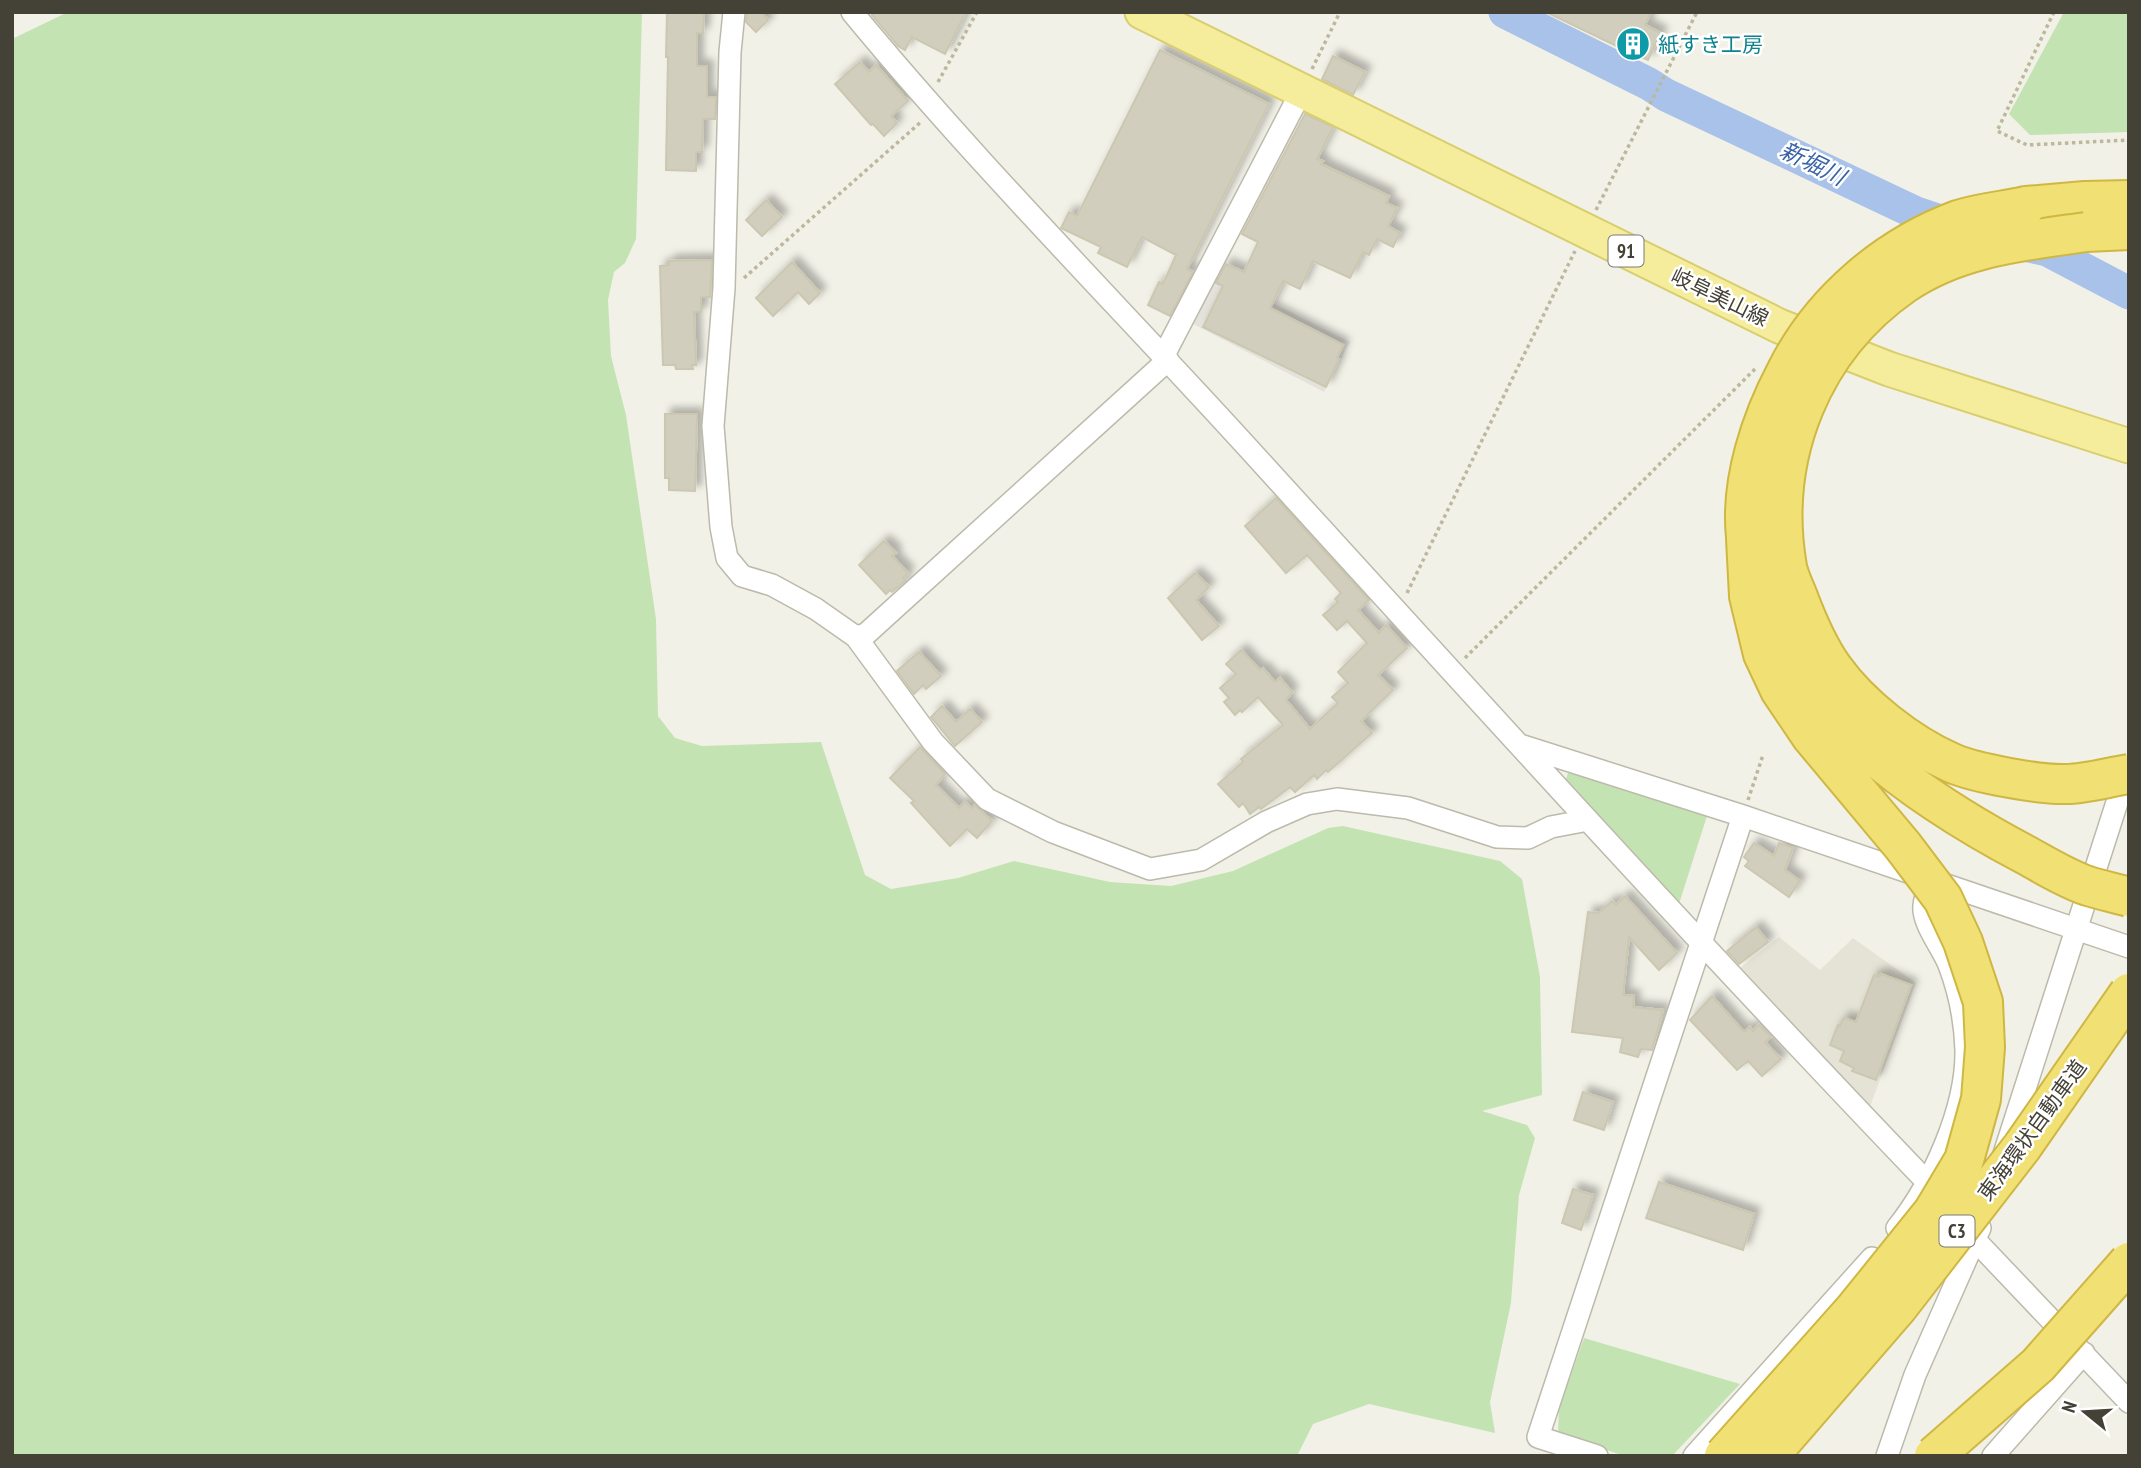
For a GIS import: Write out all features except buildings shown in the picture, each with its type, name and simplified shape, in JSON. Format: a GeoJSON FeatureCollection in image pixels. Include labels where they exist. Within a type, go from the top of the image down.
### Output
{"type":"FeatureCollection","features":[{"type":"Feature","properties":{"kind":"highway"},"geometry":{"type":"LineString","coordinates":[[1724,1456],[1863,1300],[1933,1212],[1964,1160],[1981,1099],[1985,1047],[1983,1002],[1963,942],[1943,899],[1903,846],[1811,736],[1780,690],[1763,654],[1749,596],[1746,539],[1747,489],[1759,437],[1774,395],[1792,360],[1821,316],[1848,288],[1881,261],[1920,238],[1960,220],[2025,206],[2129,200]]}},
{"type":"Feature","properties":{"kind":"highway"},"geometry":{"type":"LineString","coordinates":[[2129,230],[2086,232],[1980,250],[1948,261],[1906,283],[1876,306],[1848,334],[1815,379],[1796,426],[1785,475],[1784,519],[1787,568],[1805,618],[1833,668],[1870,708],[1908,740],[1954,764],[2011,778],[2066,785],[2129,774]]}},
{"type":"Feature","properties":{"kind":"highway"},"geometry":{"type":"LineString","coordinates":[[1746,539],[1766,598],[1799,664],[1825,703],[1863,746],[1925,794],[1982,832],[2085,885],[2129,897]]}},
{"type":"Feature","properties":{"kind":"highway","name":"東海環状自動車道"},"geometry":{"type":"LineString","coordinates":[[1769,1456],[1915,1286],[2022,1147],[2129,993]]}},
{"type":"Feature","properties":{"kind":"highway"},"geometry":{"type":"LineString","coordinates":[[1934,1456],[2038,1365],[2129,1262]]}},
{"type":"Feature","properties":{"kind":"main road","name":"岐阜美山線"},"geometry":{"type":"LineString","coordinates":[[1142,12],[1779,326],[1889,369],[2129,446]]}},
{"type":"Feature","properties":{"kind":"street"},"geometry":{"type":"LineString","coordinates":[[734,12],[730,52],[724,288],[713,426],[727,558],[742,576],[772,585],[816,609],[856,637],[933,742],[987,799],[1053,832],[1150,869],[1201,860],[1266,821],[1307,804],[1337,799],[1409,808],[1497,837],[1528,838],[1551,827],[1588,820]]}},
{"type":"Feature","properties":{"kind":"street"},"geometry":{"type":"LineString","coordinates":[[852,12],[930,106],[1166,358],[1588,820],[1927,1182],[1976,1241],[2129,1402]]}},
{"type":"Feature","properties":{"kind":"street"},"geometry":{"type":"LineString","coordinates":[[856,637],[866,635],[1166,358],[1302,90]]}},
{"type":"Feature","properties":{"kind":"street"},"geometry":{"type":"LineString","coordinates":[[1522,746],[1743,816],[2129,947]]}},
{"type":"Feature","properties":{"kind":"street"},"geometry":{"type":"LineString","coordinates":[[1887,1456],[1915,1375],[1976,1241],[2129,767]]}},
{"type":"Feature","properties":{"kind":"street"},"geometry":{"type":"LineString","coordinates":[[1597,1456],[1538,1437],[1743,816]]}},
{"type":"Feature","properties":{"kind":"street"},"geometry":{"type":"LineString","coordinates":[[1694,1456],[1866,1266],[1907,1215],[1927,1182],[1950,1130],[1964,1081],[1964,1023],[1950,967],[1925,918],[1924,906],[1932,881]]}},
{"type":"Feature","properties":{"kind":"street"},"geometry":{"type":"LineString","coordinates":[[1993,1456],[2084,1353]]}},
{"type":"Feature","properties":{"kind":"path"},"geometry":{"type":"LineString","coordinates":[[724,288],[742,280],[930,106],[977,12]]}},
{"type":"Feature","properties":{"kind":"path"},"geometry":{"type":"LineString","coordinates":[[1302,90],[1340,12]]}},
{"type":"Feature","properties":{"kind":"path"},"geometry":{"type":"LineString","coordinates":[[1398,611],[1696,12]]}},
{"type":"Feature","properties":{"kind":"path"},"geometry":{"type":"LineString","coordinates":[[2054,12],[1997,131],[2028,145],[2129,141]]}},
{"type":"Feature","properties":{"kind":"path"},"geometry":{"type":"LineString","coordinates":[[1452,671],[1764,360],[1779,326]]}},
{"type":"Feature","properties":{"kind":"path"},"geometry":{"type":"LineString","coordinates":[[1743,816],[1763,755]]}},
{"type":"Feature","properties":{"kind":"shaded area"},"geometry":{"type":"Polygon","coordinates":[[[1217,275],[1350,342],[1324,392],[1193,324],[1217,275]]]}},
{"type":"Feature","properties":{"kind":"shaded area"},"geometry":{"type":"Polygon","coordinates":[[[1779,937],[1820,970],[1853,938],[1916,983],[1869,1109],[1736,971],[1779,937]]]}},
{"type":"Feature","properties":{"kind":"green space"},"geometry":{"type":"Polygon","coordinates":[[[68,12],[642,12],[636,239],[625,263],[614,272],[608,300],[611,356],[626,415],[656,619],[658,716],[675,738],[702,746],[821,742],[865,875],[891,889],[958,878],[1014,861],[1110,882],[1171,886],[1233,871],[1328,828],[1343,826],[1500,861],[1522,879],[1540,977],[1542,1095],[1482,1111],[1527,1125],[1535,1138],[1519,1195],[1511,1303],[1490,1402],[1495,1433],[1369,1404],[1313,1424],[1297,1456],[12,1456],[12,39],[68,12]]]}},
{"type":"Feature","properties":{"kind":"green space"},"geometry":{"type":"Polygon","coordinates":[[[2064,12],[2129,12],[2129,132],[2030,135],[2009,114],[2064,12]]]}},
{"type":"Feature","properties":{"kind":"green space"},"geometry":{"type":"Polygon","coordinates":[[[1569,770],[1707,816],[1678,907],[1564,785],[1569,770]]]}},
{"type":"Feature","properties":{"kind":"green space"},"geometry":{"type":"Polygon","coordinates":[[[1584,1338],[1740,1384],[1672,1456],[1625,1456],[1558,1434],[1559,1409],[1584,1338]]]}},
{"type":"Feature","properties":{"kind":"waterway","name":"新堀川"},"geometry":{"type":"LineString","coordinates":[[1505,12],[1666,95],[1916,213],[1964,229]]}},
{"type":"Feature","properties":{"kind":"waterway","name":"新堀川"},"geometry":{"type":"LineString","coordinates":[[2016,243],[2047,250],[2129,293]]}},
{"type":"Feature","properties":{"kind":"place","name":"紙すき工房"},"geometry":{"type":"Point","coordinates":[1633,44]}}]}
